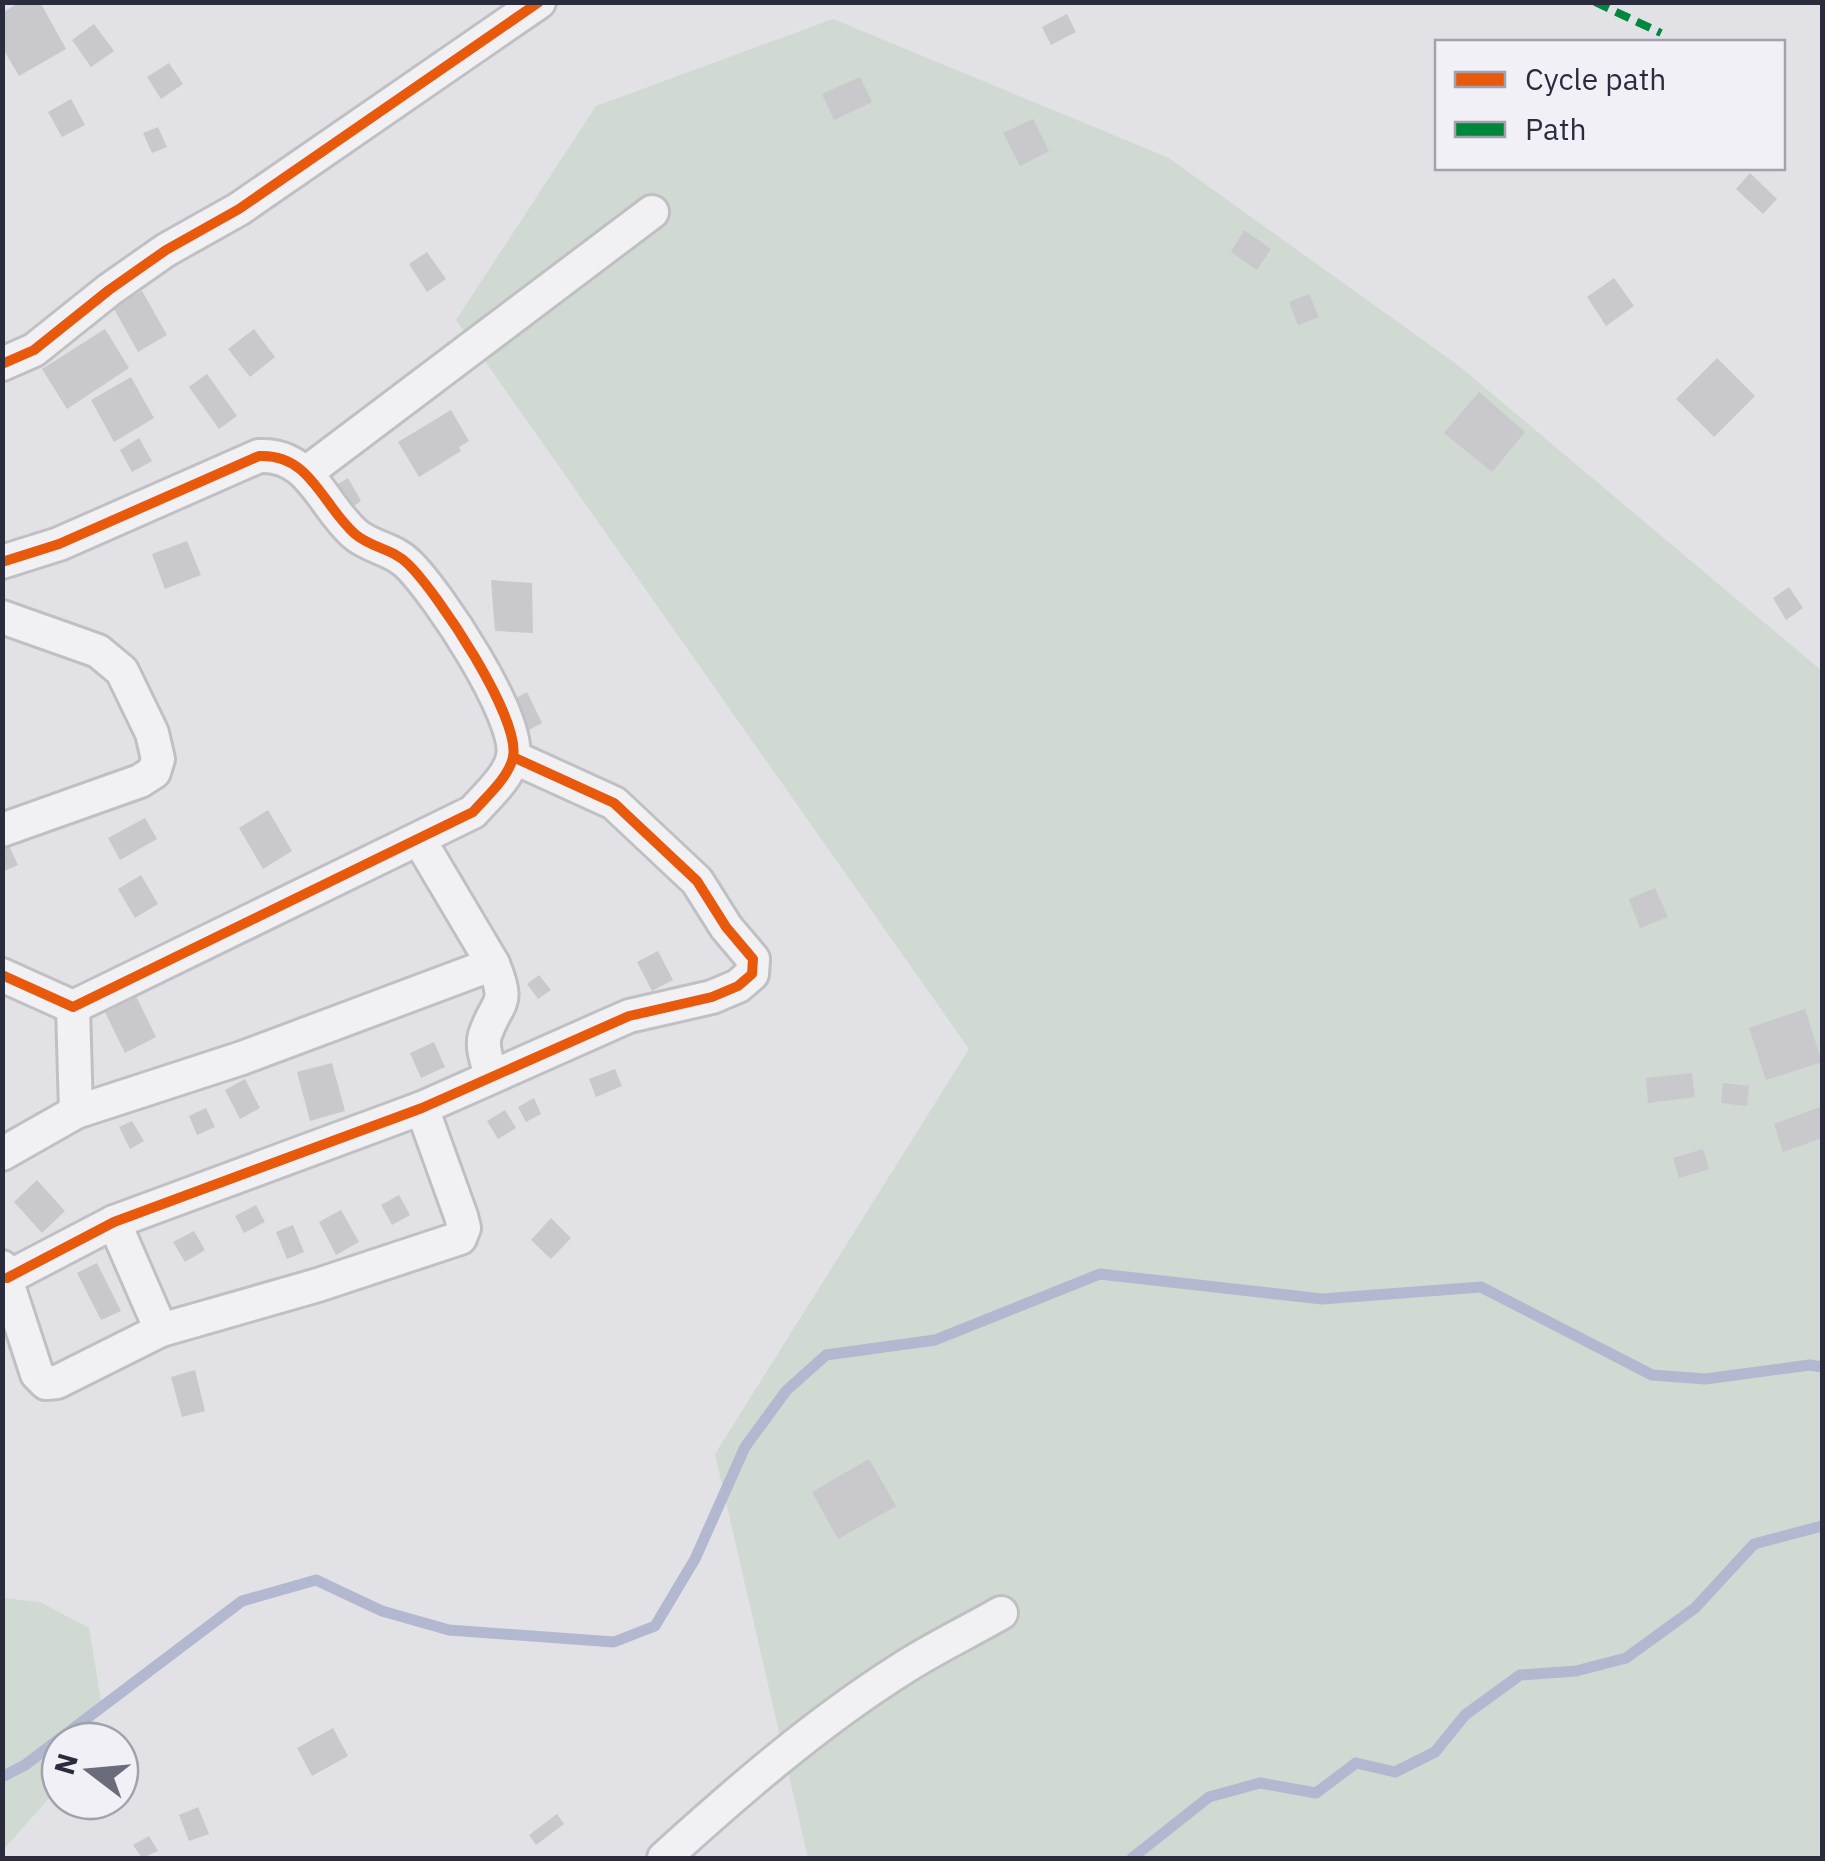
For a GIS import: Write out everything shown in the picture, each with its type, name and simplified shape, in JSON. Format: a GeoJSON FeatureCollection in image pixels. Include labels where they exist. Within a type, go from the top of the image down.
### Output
{"type":"FeatureCollection","features":[{"type":"Feature","properties":{"kind":"street"},"geometry":{"type":"LineString","coordinates":[[2,364],[34,350],[166,250],[239,209],[532,5]]}},
{"type":"Feature","properties":{"kind":"street"},"geometry":{"type":"LineString","coordinates":[[306,472],[652,212]]}},
{"type":"Feature","properties":{"kind":"street"},"geometry":{"type":"LineString","coordinates":[[2,562],[59,544],[258,456],[275,455],[306,472],[354,533],[372,545],[394,551],[428,588],[477,658],[511,733],[513,757],[500,781],[473,812],[73,1008]]}},
{"type":"Feature","properties":{"kind":"street"},"geometry":{"type":"LineString","coordinates":[[2,616],[98,651],[122,671],[152,733],[158,759],[154,772],[140,781],[2,830]]}},
{"type":"Feature","properties":{"kind":"street"},"geometry":{"type":"LineString","coordinates":[[422,1108],[461,1216],[464,1228],[460,1238],[318,1285],[161,1330],[58,1382],[46,1382],[36,1374],[5,1272],[114,1222],[422,1108],[630,1016],[725,992],[752,974],[753,959],[726,927],[697,881],[614,803],[513,757]]}},
{"type":"Feature","properties":{"kind":"street"},"geometry":{"type":"LineString","coordinates":[[420,840],[502,986],[502,1002],[484,1046],[490,1076]]}},
{"type":"Feature","properties":{"kind":"street"},"geometry":{"type":"LineString","coordinates":[[2,1154],[76,1112],[242,1058],[493,964]]}},
{"type":"Feature","properties":{"kind":"street"},"geometry":{"type":"LineString","coordinates":[[2,975],[73,1008]]}},
{"type":"Feature","properties":{"kind":"street"},"geometry":{"type":"LineString","coordinates":[[73,1008],[76,1112]]}},
{"type":"Feature","properties":{"kind":"street"},"geometry":{"type":"LineString","coordinates":[[114,1222],[161,1330]]}},
{"type":"Feature","properties":{"kind":"street"},"geometry":{"type":"LineString","coordinates":[[664,1858],[755,1778],[844,1708],[902,1668],[1001,1613]]}},
{"type":"Feature","properties":{"kind":"shaded area"},"geometry":{"type":"Polygon","coordinates":[[[833,19],[1169,158],[1459,366],[1822,671],[1822,1858],[808,1858],[715,1454],[969,1049],[456,320],[596,106],[833,19]]]}},
{"type":"Feature","properties":{"kind":"shaded area"},"geometry":{"type":"Polygon","coordinates":[[[3,1598],[40,1602],[89,1628],[101,1701],[92,1721],[40,1721],[40,1808],[3,1850],[3,1598]]]}},
{"type":"Feature","properties":{"kind":"building"},"geometry":{"type":"Polygon","coordinates":[[[20,2],[40,2],[66,49],[19,76],[2,47],[2,13],[20,2]]]}},
{"type":"Feature","properties":{"kind":"building"},"geometry":{"type":"Polygon","coordinates":[[[1067,14],[1076,32],[1051,45],[1042,27],[1067,14]]]}},
{"type":"Feature","properties":{"kind":"building"},"geometry":{"type":"Polygon","coordinates":[[[94,24],[114,51],[91,67],[72,40],[94,24]]]}},
{"type":"Feature","properties":{"kind":"building"},"geometry":{"type":"Polygon","coordinates":[[[169,63],[183,84],[161,99],[147,77],[169,63]]]}},
{"type":"Feature","properties":{"kind":"building"},"geometry":{"type":"Polygon","coordinates":[[[860,77],[872,102],[834,120],[822,94],[860,77]]]}},
{"type":"Feature","properties":{"kind":"building"},"geometry":{"type":"Polygon","coordinates":[[[71,99],[85,125],[62,137],[48,112],[71,99]]]}},
{"type":"Feature","properties":{"kind":"building"},"geometry":{"type":"Polygon","coordinates":[[[1033,119],[1049,151],[1020,166],[1003,133],[1033,119]]]}},
{"type":"Feature","properties":{"kind":"building"},"geometry":{"type":"Polygon","coordinates":[[[158,127],[167,147],[152,153],[143,133],[158,127]]]}},
{"type":"Feature","properties":{"kind":"building"},"geometry":{"type":"Polygon","coordinates":[[[1750,173],[1777,199],[1763,214],[1736,189],[1750,173]]]}},
{"type":"Feature","properties":{"kind":"building"},"geometry":{"type":"Polygon","coordinates":[[[1244,230],[1271,249],[1257,270],[1231,252],[1244,230]]]}},
{"type":"Feature","properties":{"kind":"building"},"geometry":{"type":"Polygon","coordinates":[[[427,252],[446,279],[427,292],[409,264],[427,252]]]}},
{"type":"Feature","properties":{"kind":"building"},"geometry":{"type":"Polygon","coordinates":[[[1614,278],[1634,306],[1606,326],[1587,297],[1614,278]]]}},
{"type":"Feature","properties":{"kind":"building"},"geometry":{"type":"Polygon","coordinates":[[[142,291],[167,335],[138,352],[113,307],[142,291]]]}},
{"type":"Feature","properties":{"kind":"building"},"geometry":{"type":"Polygon","coordinates":[[[1309,294],[1319,317],[1298,325],[1289,302],[1309,294]]]}},
{"type":"Feature","properties":{"kind":"building"},"geometry":{"type":"Polygon","coordinates":[[[105,329],[129,368],[67,409],[42,369],[105,329]]]}},
{"type":"Feature","properties":{"kind":"building"},"geometry":{"type":"Polygon","coordinates":[[[254,329],[275,357],[250,377],[228,349],[254,329]]]}},
{"type":"Feature","properties":{"kind":"building"},"geometry":{"type":"Polygon","coordinates":[[[1717,358],[1755,396],[1714,437],[1676,399],[1717,358]]]}},
{"type":"Feature","properties":{"kind":"building"},"geometry":{"type":"Polygon","coordinates":[[[207,374],[237,416],[219,429],[189,387],[207,374]]]}},
{"type":"Feature","properties":{"kind":"building"},"geometry":{"type":"Polygon","coordinates":[[[131,377],[154,418],[114,442],[91,400],[131,377]]]}},
{"type":"Feature","properties":{"kind":"building"},"geometry":{"type":"Polygon","coordinates":[[[1479,392],[1525,432],[1492,472],[1444,433],[1479,392]]]}},
{"type":"Feature","properties":{"kind":"building"},"geometry":{"type":"Polygon","coordinates":[[[451,410],[469,441],[459,447],[461,451],[419,477],[398,442],[451,410]]]}},
{"type":"Feature","properties":{"kind":"building"},"geometry":{"type":"Polygon","coordinates":[[[139,438],[152,461],[132,472],[120,450],[139,438]]]}},
{"type":"Feature","properties":{"kind":"building"},"geometry":{"type":"Polygon","coordinates":[[[348,478],[361,501],[345,512],[331,488],[348,478]]]}},
{"type":"Feature","properties":{"kind":"building"},"geometry":{"type":"Polygon","coordinates":[[[187,541],[201,575],[165,589],[152,554],[187,541]]]}},
{"type":"Feature","properties":{"kind":"building"},"geometry":{"type":"Polygon","coordinates":[[[491,580],[532,583],[533,633],[495,631],[491,580]]]}},
{"type":"Feature","properties":{"kind":"building"},"geometry":{"type":"Polygon","coordinates":[[[1789,587],[1803,608],[1786,620],[1773,598],[1789,587]]]}},
{"type":"Feature","properties":{"kind":"building"},"geometry":{"type":"Polygon","coordinates":[[[527,692],[542,723],[527,731],[512,700],[527,692]]]}},
{"type":"Feature","properties":{"kind":"building"},"geometry":{"type":"Polygon","coordinates":[[[268,810],[292,851],[263,869],[239,828],[268,810]]]}},
{"type":"Feature","properties":{"kind":"building"},"geometry":{"type":"Polygon","coordinates":[[[145,818],[157,839],[120,860],[108,838],[145,818]]]}},
{"type":"Feature","properties":{"kind":"building"},"geometry":{"type":"Polygon","coordinates":[[[2,831],[18,865],[2,872],[2,831]]]}},
{"type":"Feature","properties":{"kind":"building"},"geometry":{"type":"Polygon","coordinates":[[[141,875],[158,904],[135,918],[118,889],[141,875]]]}},
{"type":"Feature","properties":{"kind":"building"},"geometry":{"type":"Polygon","coordinates":[[[1655,888],[1668,917],[1640,928],[1629,899],[1655,888]]]}},
{"type":"Feature","properties":{"kind":"building"},"geometry":{"type":"Polygon","coordinates":[[[658,951],[673,980],[652,991],[637,962],[658,951]]]}},
{"type":"Feature","properties":{"kind":"building"},"geometry":{"type":"Polygon","coordinates":[[[539,975],[551,990],[538,999],[527,984],[539,975]]]}},
{"type":"Feature","properties":{"kind":"building"},"geometry":{"type":"Polygon","coordinates":[[[135,994],[156,1037],[125,1053],[104,1010],[135,994]]]}},
{"type":"Feature","properties":{"kind":"building"},"geometry":{"type":"Polygon","coordinates":[[[1805,1009],[1822,1062],[1766,1080],[1749,1028],[1805,1009]]]}},
{"type":"Feature","properties":{"kind":"building"},"geometry":{"type":"Polygon","coordinates":[[[434,1042],[445,1067],[421,1078],[410,1053],[434,1042]]]}},
{"type":"Feature","properties":{"kind":"building"},"geometry":{"type":"Polygon","coordinates":[[[332,1063],[345,1111],[310,1121],[297,1072],[332,1063]]]}},
{"type":"Feature","properties":{"kind":"building"},"geometry":{"type":"Polygon","coordinates":[[[615,1069],[622,1086],[596,1097],[589,1079],[615,1069]]]}},
{"type":"Feature","properties":{"kind":"building"},"geometry":{"type":"Polygon","coordinates":[[[1692,1073],[1695,1097],[1648,1103],[1646,1078],[1692,1073]]]}},
{"type":"Feature","properties":{"kind":"building"},"geometry":{"type":"Polygon","coordinates":[[[245,1079],[260,1108],[240,1119],[225,1090],[245,1079]]]}},
{"type":"Feature","properties":{"kind":"building"},"geometry":{"type":"Polygon","coordinates":[[[1723,1083],[1749,1086],[1747,1106],[1721,1103],[1723,1083]]]}},
{"type":"Feature","properties":{"kind":"building"},"geometry":{"type":"Polygon","coordinates":[[[534,1098],[541,1114],[526,1122],[518,1107],[534,1098]]]}},
{"type":"Feature","properties":{"kind":"building"},"geometry":{"type":"Polygon","coordinates":[[[1820,1107],[1822,1138],[1783,1152],[1774,1124],[1820,1107]]]}},
{"type":"Feature","properties":{"kind":"building"},"geometry":{"type":"Polygon","coordinates":[[[206,1108],[215,1127],[197,1135],[189,1116],[206,1108]]]}},
{"type":"Feature","properties":{"kind":"building"},"geometry":{"type":"Polygon","coordinates":[[[505,1110],[516,1128],[498,1139],[487,1121],[505,1110]]]}},
{"type":"Feature","properties":{"kind":"building"},"geometry":{"type":"Polygon","coordinates":[[[132,1121],[144,1141],[130,1149],[119,1127],[132,1121]]]}},
{"type":"Feature","properties":{"kind":"building"},"geometry":{"type":"Polygon","coordinates":[[[1703,1149],[1709,1169],[1679,1178],[1673,1158],[1703,1149]]]}},
{"type":"Feature","properties":{"kind":"building"},"geometry":{"type":"Polygon","coordinates":[[[37,1180],[65,1211],[42,1233],[14,1202],[37,1180]]]}},
{"type":"Feature","properties":{"kind":"building"},"geometry":{"type":"Polygon","coordinates":[[[399,1195],[410,1215],[392,1225],[381,1205],[399,1195]]]}},
{"type":"Feature","properties":{"kind":"building"},"geometry":{"type":"Polygon","coordinates":[[[256,1205],[265,1222],[244,1233],[235,1216],[256,1205]]]}},
{"type":"Feature","properties":{"kind":"building"},"geometry":{"type":"Polygon","coordinates":[[[341,1210],[359,1242],[336,1255],[319,1222],[341,1210]]]}},
{"type":"Feature","properties":{"kind":"building"},"geometry":{"type":"Polygon","coordinates":[[[551,1218],[571,1238],[551,1259],[531,1240],[551,1218]]]}},
{"type":"Feature","properties":{"kind":"building"},"geometry":{"type":"Polygon","coordinates":[[[293,1225],[304,1252],[287,1259],[276,1232],[293,1225]]]}},
{"type":"Feature","properties":{"kind":"building"},"geometry":{"type":"Polygon","coordinates":[[[194,1231],[205,1250],[185,1262],[173,1242],[194,1231]]]}},
{"type":"Feature","properties":{"kind":"building"},"geometry":{"type":"Polygon","coordinates":[[[97,1263],[121,1311],[101,1320],[77,1273],[97,1263]]]}},
{"type":"Feature","properties":{"kind":"building"},"geometry":{"type":"Polygon","coordinates":[[[195,1370],[205,1411],[182,1417],[171,1377],[195,1370]]]}},
{"type":"Feature","properties":{"kind":"building"},"geometry":{"type":"Polygon","coordinates":[[[869,1459],[896,1506],[838,1539],[812,1492],[869,1459]]]}},
{"type":"Feature","properties":{"kind":"building"},"geometry":{"type":"Polygon","coordinates":[[[333,1728],[348,1756],[312,1776],[297,1748],[333,1728]]]}},
{"type":"Feature","properties":{"kind":"building"},"geometry":{"type":"Polygon","coordinates":[[[198,1807],[209,1834],[189,1841],[179,1815],[198,1807]]]}},
{"type":"Feature","properties":{"kind":"building"},"geometry":{"type":"Polygon","coordinates":[[[557,1814],[564,1824],[536,1845],[529,1835],[557,1814]]]}},
{"type":"Feature","properties":{"kind":"building"},"geometry":{"type":"Polygon","coordinates":[[[149,1836],[158,1851],[142,1858],[133,1845],[149,1836]]]}},
{"type":"Feature","properties":{"kind":"waterway"},"geometry":{"type":"LineString","coordinates":[[2,1777],[25,1765],[242,1601],[316,1580],[382,1611],[449,1630],[614,1642],[655,1626],[695,1559],[745,1447],[786,1391],[826,1355],[935,1340],[1100,1274],[1322,1299],[1481,1287],[1652,1375],[1705,1379],[1810,1365],[1822,1367]]}},
{"type":"Feature","properties":{"kind":"waterway"},"geometry":{"type":"LineString","coordinates":[[1132,1858],[1209,1797],[1260,1783],[1316,1793],[1356,1763],[1395,1772],[1435,1752],[1465,1715],[1520,1675],[1576,1671],[1626,1658],[1695,1608],[1754,1544],[1822,1526]]}},
{"type":"Feature","properties":{"kind":"marked path"},"geometry":{"type":"LineString","coordinates":[[1595,2],[1661,33]]}},
{"type":"Feature","properties":{"kind":"cycle path"},"geometry":{"type":"LineString","coordinates":[[2,364],[34,350],[166,250],[239,209],[539,2]]}},
{"type":"Feature","properties":{"kind":"cycle path"},"geometry":{"type":"LineString","coordinates":[[2,562],[59,544],[259,456],[276,457],[303,472],[355,534],[402,559],[421,579],[456,627],[491,686],[512,739],[513,757],[502,779],[473,812],[73,1007],[2,975]]}},
{"type":"Feature","properties":{"kind":"cycle path"},"geometry":{"type":"LineString","coordinates":[[7,1278],[114,1222],[422,1108],[629,1016],[712,997],[738,986],[752,974],[753,959],[726,927],[697,881],[614,803],[513,757]]}}]}
